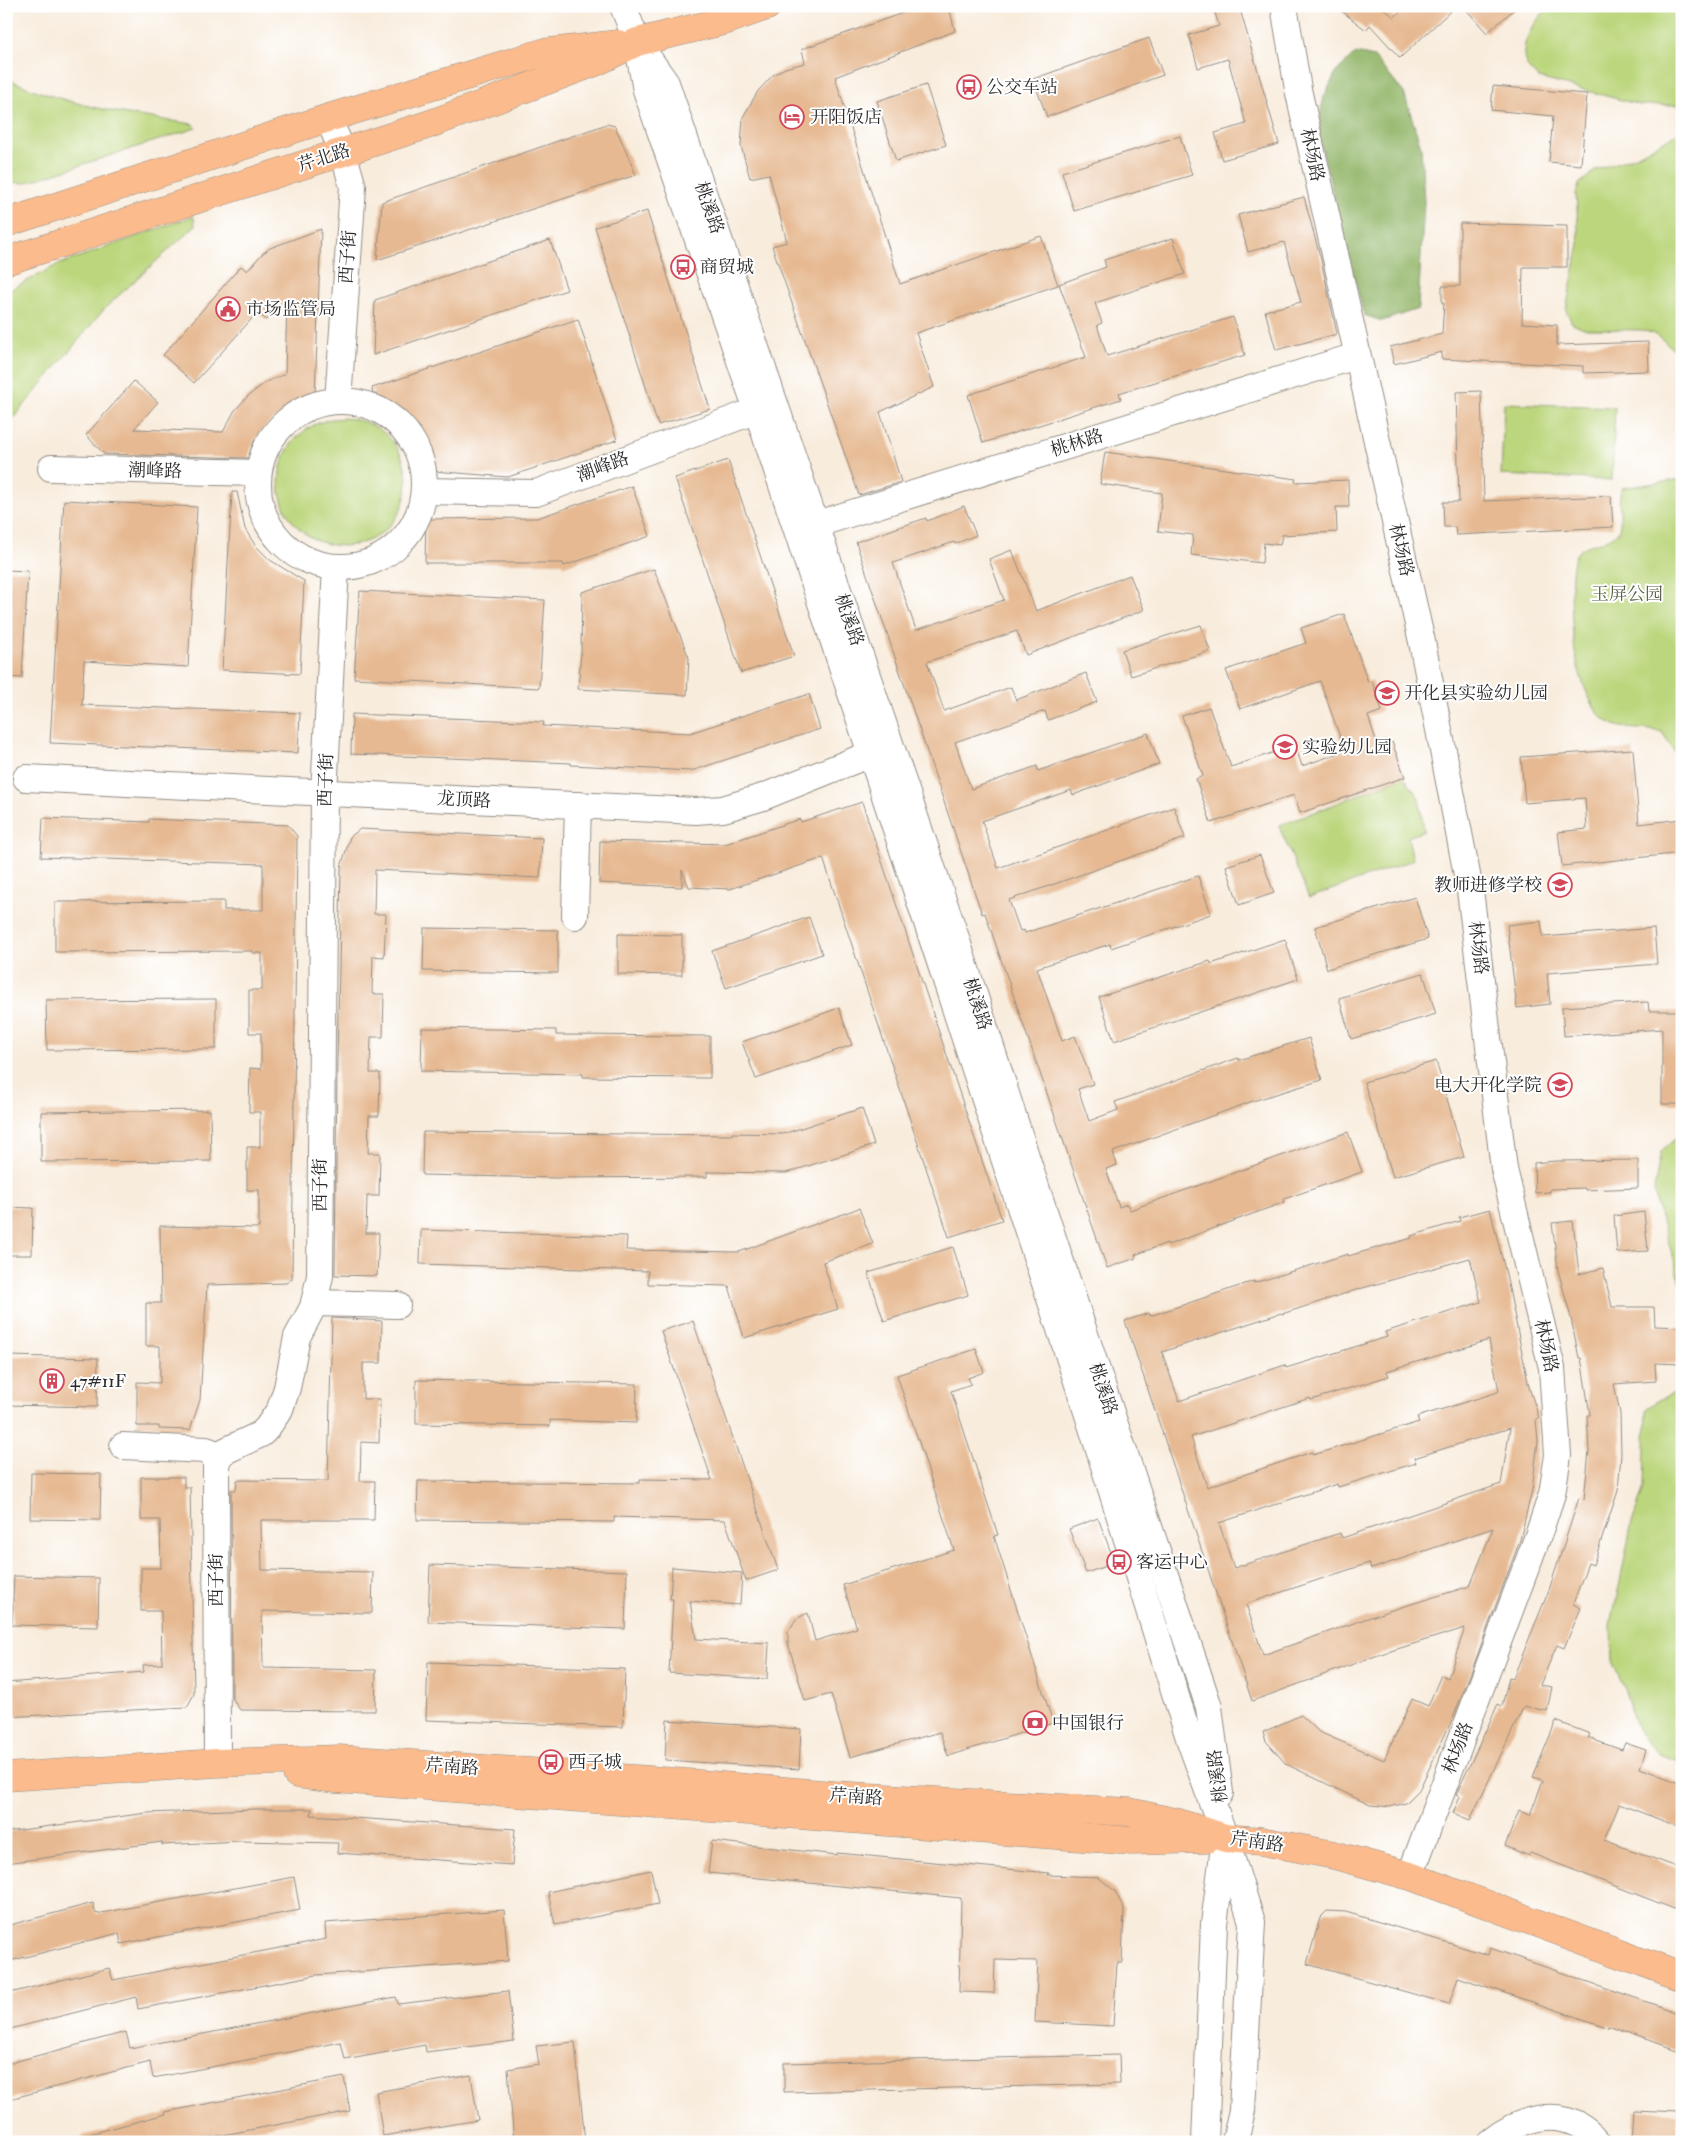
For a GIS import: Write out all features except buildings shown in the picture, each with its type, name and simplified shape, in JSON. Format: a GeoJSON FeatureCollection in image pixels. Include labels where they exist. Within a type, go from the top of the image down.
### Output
{"type":"FeatureCollection","features":[{"type":"Feature","properties":{"kind":"main road","name":"芹北路"},"geometry":{"type":"LineString","coordinates":[[6,261],[430,124],[596,62],[637,42],[697,6]]}},
{"type":"Feature","properties":{"kind":"main road","name":"芹北路"},"geometry":{"type":"LineString","coordinates":[[6,223],[328,118],[542,53],[637,42],[724,21],[767,6]]}},
{"type":"Feature","properties":{"kind":"main road","name":"芹南路"},"geometry":{"type":"LineString","coordinates":[[6,1777],[217,1763],[339,1759],[650,1780],[834,1795],[1129,1812],[1179,1823],[1225,1838],[1261,1841],[1334,1855],[1410,1876],[1682,1977]]}},
{"type":"Feature","properties":{"kind":"street","name":"桃溪路"},"geometry":{"type":"LineString","coordinates":[[623,6],[637,42],[646,90],[766,406],[881,750],[1190,1742],[1225,1838],[1252,1922],[1242,2110],[1235,2142]]}},
{"type":"Feature","properties":{"kind":"street","name":"林场路"},"geometry":{"type":"LineString","coordinates":[[1284,6],[1298,89],[1356,356],[1422,642],[1470,890],[1504,1169],[1552,1368],[1558,1455],[1552,1494],[1539,1533],[1410,1876]]}},
{"type":"Feature","properties":{"kind":"street","name":"西子街"},"geometry":{"type":"LineString","coordinates":[[328,118],[343,152],[353,187],[338,401]]}},
{"type":"Feature","properties":{"kind":"street","name":"桃林路"},"geometry":{"type":"LineString","coordinates":[[807,528],[1356,356]]}},
{"type":"Feature","properties":{"kind":"street"},"geometry":{"type":"LineString","coordinates":[[338,401],[366,405],[391,418],[410,438],[422,463],[424,491],[418,516],[405,538],[385,555],[362,565],[336,567],[309,561],[286,547],[280,540],[269,526],[259,500],[258,473],[264,451],[282,426],[294,416],[315,405],[338,401]]}},
{"type":"Feature","properties":{"kind":"street","name":"潮峰路"},"geometry":{"type":"LineString","coordinates":[[424,491],[536,493],[766,406]]}},
{"type":"Feature","properties":{"kind":"street","name":"潮峰路"},"geometry":{"type":"LineString","coordinates":[[51,468],[258,473]]}},
{"type":"Feature","properties":{"kind":"street","name":"西子街"},"geometry":{"type":"LineString","coordinates":[[217,1763],[216,1464],[220,1455],[261,1434],[273,1420],[283,1401],[297,1337],[314,1303],[320,1276],[324,793],[336,567]]}},
{"type":"Feature","properties":{"kind":"street","name":"龙顶路"},"geometry":{"type":"LineString","coordinates":[[26,778],[696,811],[722,808],[763,797],[881,750]]}},
{"type":"Feature","properties":{"kind":"street"},"geometry":{"type":"LineString","coordinates":[[576,916],[578,805]]}},
{"type":"Feature","properties":{"kind":"street"},"geometry":{"type":"LineString","coordinates":[[314,1303],[396,1305]]}},
{"type":"Feature","properties":{"kind":"street"},"geometry":{"type":"LineString","coordinates":[[123,1446],[206,1450],[220,1455]]}},
{"type":"Feature","properties":{"kind":"street"},"geometry":{"type":"LineString","coordinates":[[1205,2142],[1214,1924],[1225,1838]]}},
{"type":"Feature","properties":{"kind":"street"},"geometry":{"type":"LineString","coordinates":[[1490,2142],[1501,2133],[1526,2120],[1564,2118],[1576,2122],[1598,2142]]}},
{"type":"Feature","properties":{"kind":"green space"},"geometry":{"type":"Polygon","coordinates":[[[1550,6],[1682,6],[1682,105],[1640,105],[1539,78],[1530,70],[1525,61],[1524,51],[1530,32],[1550,6]]]}},
{"type":"Feature","properties":{"kind":"green space"},"geometry":{"type":"Polygon","coordinates":[[[1356,53],[1374,57],[1404,93],[1421,147],[1424,202],[1418,309],[1382,321],[1364,315],[1319,137],[1322,101],[1336,72],[1356,53]]]}},
{"type":"Feature","properties":{"kind":"green space"},"geometry":{"type":"Polygon","coordinates":[[[6,78],[52,96],[122,113],[193,124],[196,128],[25,183],[6,182],[6,78]]]}},
{"type":"Feature","properties":{"kind":"green space"},"geometry":{"type":"Polygon","coordinates":[[[1682,131],[1682,356],[1657,335],[1642,330],[1586,329],[1572,323],[1566,310],[1579,244],[1576,194],[1579,184],[1596,170],[1636,156],[1682,131]]]}},
{"type":"Feature","properties":{"kind":"green space"},"geometry":{"type":"Polygon","coordinates":[[[194,217],[195,226],[106,307],[6,427],[6,292],[57,265],[194,217]]]}},
{"type":"Feature","properties":{"kind":"green space"},"geometry":{"type":"Polygon","coordinates":[[[1504,403],[1615,407],[1612,480],[1501,475],[1504,403]]]}},
{"type":"Feature","properties":{"kind":"green space"},"geometry":{"type":"Polygon","coordinates":[[[343,418],[356,419],[368,423],[388,437],[402,457],[406,469],[406,495],[402,507],[388,527],[368,541],[356,545],[343,546],[330,545],[318,541],[298,527],[284,507],[280,495],[279,482],[280,469],[284,457],[298,437],[318,423],[330,419],[343,418]]]}},
{"type":"Feature","properties":{"kind":"green space","name":"玉屏公园"},"geometry":{"type":"Polygon","coordinates":[[[1682,479],[1682,760],[1678,758],[1662,732],[1617,726],[1604,719],[1595,708],[1583,684],[1577,662],[1573,639],[1571,589],[1574,561],[1577,553],[1587,546],[1612,537],[1619,529],[1620,493],[1622,488],[1682,479]]]}},
{"type":"Feature","properties":{"kind":"green space"},"geometry":{"type":"Polygon","coordinates":[[[1404,777],[1419,798],[1424,831],[1408,837],[1413,860],[1309,898],[1279,826],[1404,777]]]}},
{"type":"Feature","properties":{"kind":"green space"},"geometry":{"type":"Polygon","coordinates":[[[1682,1133],[1682,1286],[1654,1190],[1661,1151],[1682,1133]]]}},
{"type":"Feature","properties":{"kind":"green space"},"geometry":{"type":"Polygon","coordinates":[[[1675,1393],[1682,1393],[1682,1762],[1658,1754],[1638,1733],[1624,1688],[1612,1661],[1611,1625],[1632,1522],[1644,1487],[1646,1409],[1658,1400],[1675,1393]]]}},
{"type":"Feature","properties":{"kind":"place","name":"公交车站"},"geometry":{"type":"Point","coordinates":[969,87]}},
{"type":"Feature","properties":{"kind":"place","name":"开阳饭店"},"geometry":{"type":"Point","coordinates":[792,117]}},
{"type":"Feature","properties":{"kind":"place","name":"商贸城"},"geometry":{"type":"Point","coordinates":[683,267]}},
{"type":"Feature","properties":{"kind":"place","name":"市场监管局"},"geometry":{"type":"Point","coordinates":[228,309]}},
{"type":"Feature","properties":{"kind":"place","name":"开化县实验幼儿园"},"geometry":{"type":"Point","coordinates":[1387,693]}},
{"type":"Feature","properties":{"kind":"place","name":"实验幼儿园"},"geometry":{"type":"Point","coordinates":[1285,747]}},
{"type":"Feature","properties":{"kind":"place","name":"教师进修学校"},"geometry":{"type":"Point","coordinates":[1560,885]}},
{"type":"Feature","properties":{"kind":"place","name":"电大开化学院"},"geometry":{"type":"Point","coordinates":[1560,1085]}},
{"type":"Feature","properties":{"kind":"place","name":"47#11F"},"geometry":{"type":"Point","coordinates":[52,1381]}},
{"type":"Feature","properties":{"kind":"place","name":"客运中心"},"geometry":{"type":"Point","coordinates":[1119,1562]}},
{"type":"Feature","properties":{"kind":"place","name":"中国银行"},"geometry":{"type":"Point","coordinates":[1035,1723]}},
{"type":"Feature","properties":{"kind":"place","name":"西子城"},"geometry":{"type":"Point","coordinates":[551,1762]}}]}
